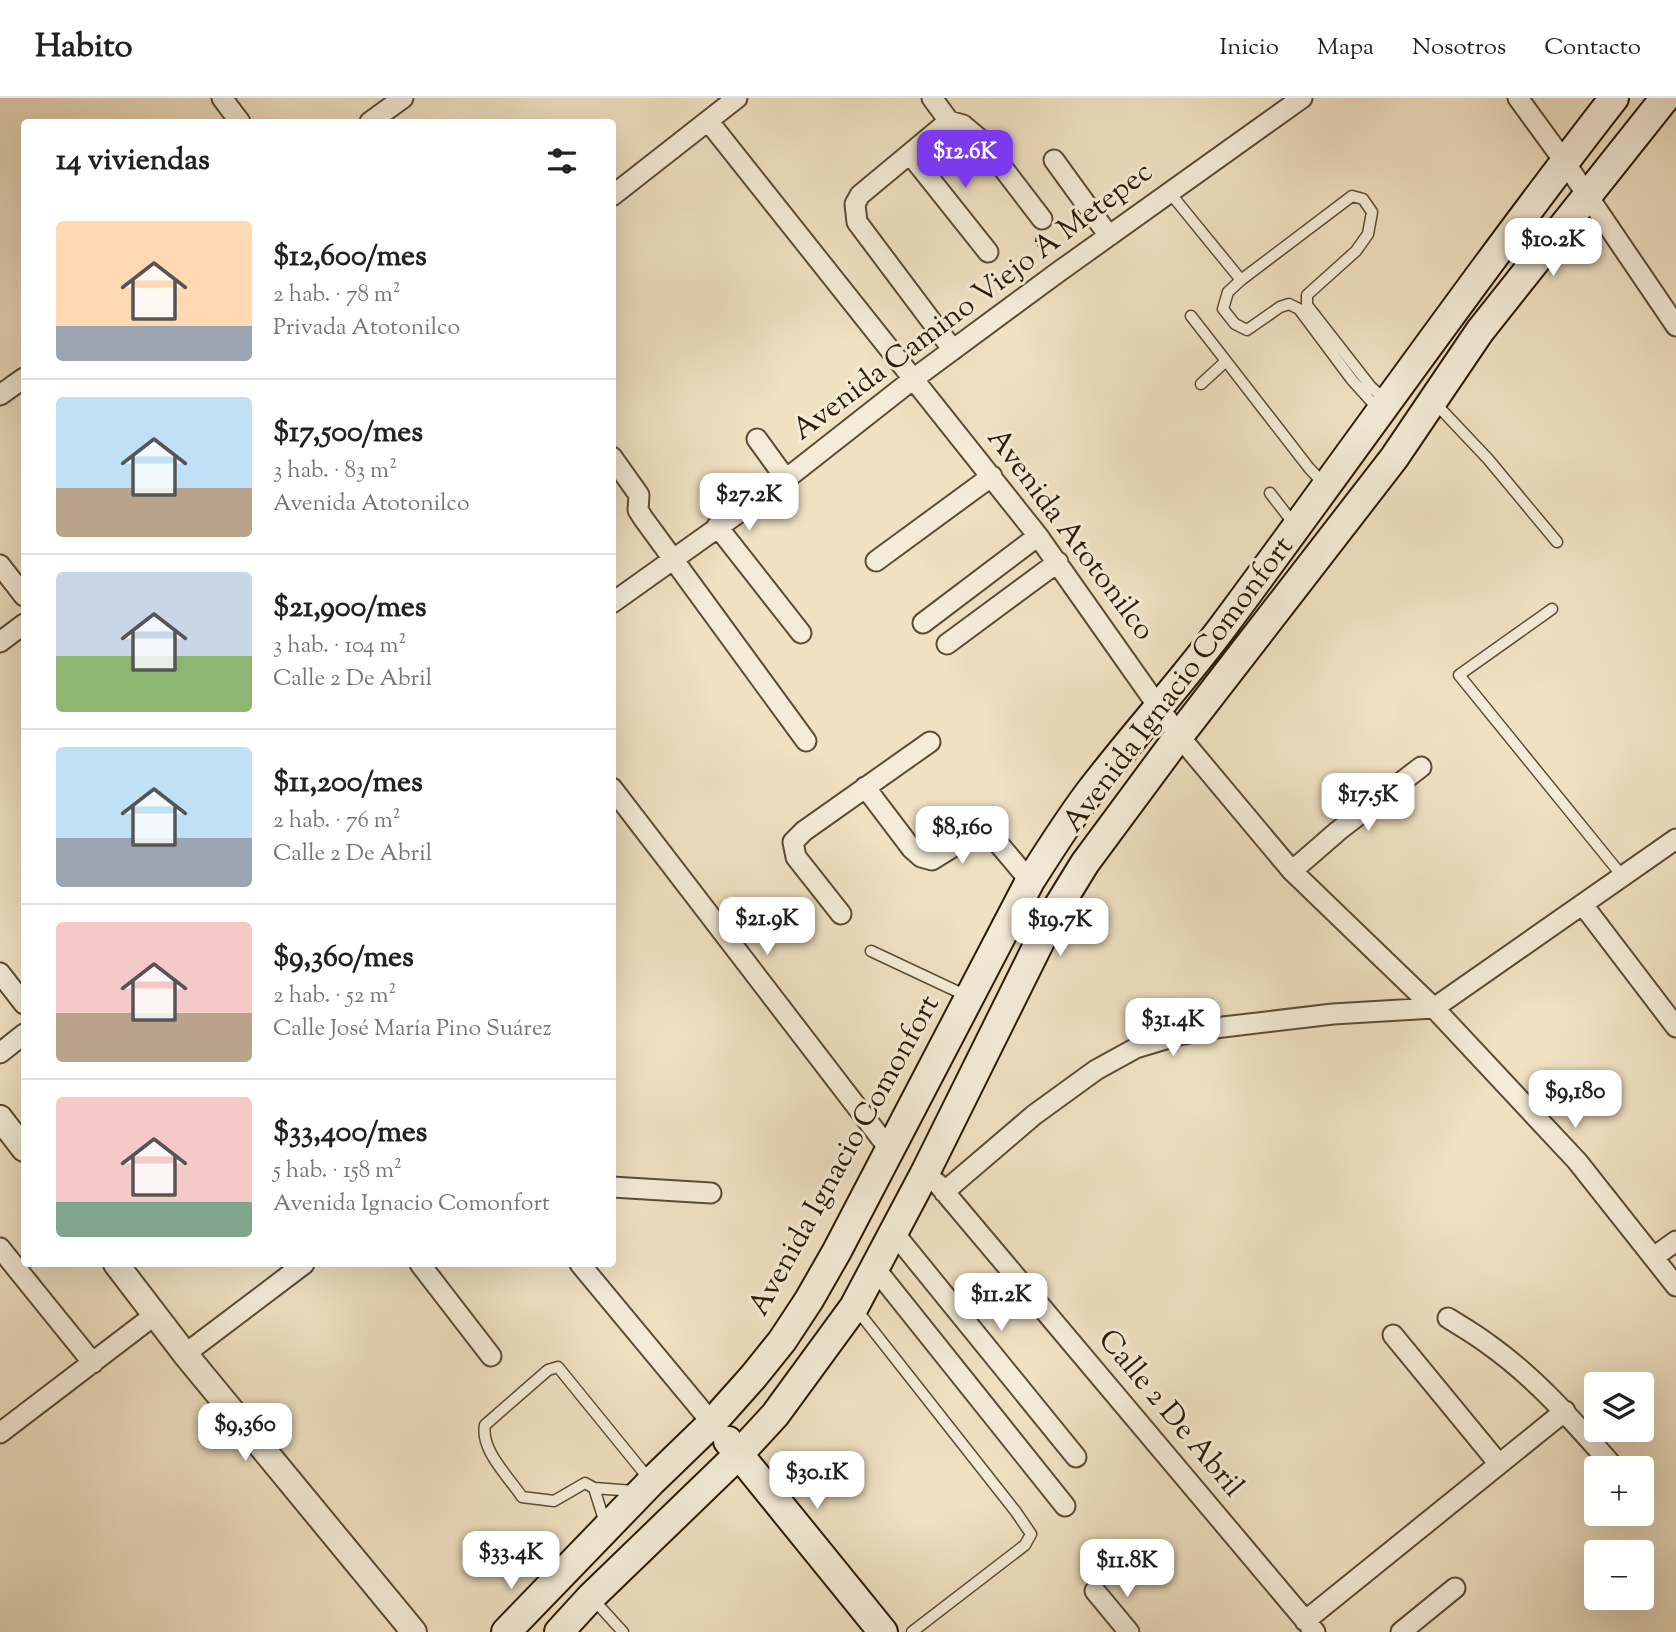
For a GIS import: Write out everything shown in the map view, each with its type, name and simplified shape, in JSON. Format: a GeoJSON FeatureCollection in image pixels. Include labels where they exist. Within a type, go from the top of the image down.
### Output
{"type":"FeatureCollection","features":[{"type":"Feature","properties":{"kind":"main road","name":"Avenida Ignacio Comonfort"},"geometry":{"type":"LineString","coordinates":[[506,1632],[712,1423],[782,1341],[809,1300],[890,1150],[1030,881],[1090,792],[1160,708],[1297,527],[1564,162],[1614,98]]}},
{"type":"Feature","properties":{"kind":"main road","name":"Avenida Ignacio Comonfort"},"geometry":{"type":"LineString","coordinates":[[559,1632],[591,1597],[739,1454],[782,1406],[854,1307],[926,1171],[1053,915],[1085,863],[1179,736],[1394,458],[1480,331],[1665,98]]}},
{"type":"Feature","properties":{"kind":"main road"},"geometry":{"type":"LineString","coordinates":[[712,1423],[883,1632]]}},
{"type":"Feature","properties":{"kind":"street"},"geometry":{"type":"LineString","coordinates":[[222,98],[238,119]]}},
{"type":"Feature","properties":{"kind":"street"},"geometry":{"type":"LineString","coordinates":[[374,119],[403,98]]}},
{"type":"Feature","properties":{"kind":"street"},"geometry":{"type":"LineString","coordinates":[[616,193],[737,98]]}},
{"type":"Feature","properties":{"kind":"street"},"geometry":{"type":"LineString","coordinates":[[932,98],[949,121],[963,125],[983,142],[1042,219]]}},
{"type":"Feature","properties":{"kind":"street","name":"Avenida Camino Viejo A Metepec"},"geometry":{"type":"LineString","coordinates":[[616,600],[786,479],[912,380],[1302,98]]}},
{"type":"Feature","properties":{"kind":"street"},"geometry":{"type":"LineString","coordinates":[[1518,98],[1676,326]]}},
{"type":"Feature","properties":{"kind":"street"},"geometry":{"type":"LineString","coordinates":[[949,121],[860,195],[854,212],[865,235],[953,350]]}},
{"type":"Feature","properties":{"kind":"street","name":"Avenida Atotonilco"},"geometry":{"type":"LineString","coordinates":[[709,122],[1058,562],[1179,736],[1292,871],[1434,1008],[1577,1161],[1676,1286]]}},
{"type":"Feature","properties":{"kind":"street"},"geometry":{"type":"LineString","coordinates":[[910,154],[988,252]]}},
{"type":"Feature","properties":{"kind":"street"},"geometry":{"type":"LineString","coordinates":[[1054,160],[1109,236]]}},
{"type":"Feature","properties":{"kind":"street"},"geometry":{"type":"LineString","coordinates":[[0,395],[21,380]]}},
{"type":"Feature","properties":{"kind":"street"},"geometry":{"type":"LineString","coordinates":[[757,439],[786,479]]}},
{"type":"Feature","properties":{"kind":"street"},"geometry":{"type":"LineString","coordinates":[[616,463],[639,495],[639,513],[806,741]]}},
{"type":"Feature","properties":{"kind":"street"},"geometry":{"type":"LineString","coordinates":[[876,561],[992,476]]}},
{"type":"Feature","properties":{"kind":"street"},"geometry":{"type":"LineString","coordinates":[[718,526],[801,633]]}},
{"type":"Feature","properties":{"kind":"street"},"geometry":{"type":"LineString","coordinates":[[923,623],[1038,536]]}},
{"type":"Feature","properties":{"kind":"street"},"geometry":{"type":"LineString","coordinates":[[947,644],[1058,562]]}},
{"type":"Feature","properties":{"kind":"street"},"geometry":{"type":"LineString","coordinates":[[0,565],[21,591],[0,598]]}},
{"type":"Feature","properties":{"kind":"street"},"geometry":{"type":"LineString","coordinates":[[0,642],[21,626]]}},
{"type":"Feature","properties":{"kind":"street"},"geometry":{"type":"LineString","coordinates":[[841,914],[796,857],[793,842],[804,831],[930,742]]}},
{"type":"Feature","properties":{"kind":"street"},"geometry":{"type":"LineString","coordinates":[[1292,871],[1338,831],[1421,767]]}},
{"type":"Feature","properties":{"kind":"street"},"geometry":{"type":"LineString","coordinates":[[865,787],[921,857],[932,860],[969,837],[984,833],[998,843],[1030,881]]}},
{"type":"Feature","properties":{"kind":"street"},"geometry":{"type":"LineString","coordinates":[[616,793],[890,1150]]}},
{"type":"Feature","properties":{"kind":"street"},"geometry":{"type":"LineString","coordinates":[[944,1192],[1034,1115],[1096,1070],[1136,1048],[1179,1035],[1223,1027],[1333,1014],[1434,1008],[1676,839]]}},
{"type":"Feature","properties":{"kind":"street"},"geometry":{"type":"LineString","coordinates":[[1583,905],[1676,1027]]}},
{"type":"Feature","properties":{"kind":"street"},"geometry":{"type":"LineString","coordinates":[[0,973],[21,1000]]}},
{"type":"Feature","properties":{"kind":"street"},"geometry":{"type":"LineString","coordinates":[[0,1053],[21,1036]]}},
{"type":"Feature","properties":{"kind":"street"},"geometry":{"type":"LineString","coordinates":[[0,1118],[21,1145]]}},
{"type":"Feature","properties":{"kind":"street","name":"Calle 2 De Abril"},"geometry":{"type":"LineString","coordinates":[[926,1171],[1310,1627]]}},
{"type":"Feature","properties":{"kind":"street"},"geometry":{"type":"LineString","coordinates":[[616,1187],[711,1193]]}},
{"type":"Feature","properties":{"kind":"street"},"geometry":{"type":"LineString","coordinates":[[894,1233],[1076,1457]]}},
{"type":"Feature","properties":{"kind":"street"},"geometry":{"type":"LineString","coordinates":[[1654,1257],[1676,1241]]}},
{"type":"Feature","properties":{"kind":"street"},"geometry":{"type":"LineString","coordinates":[[0,1248],[93,1363]]}},
{"type":"Feature","properties":{"kind":"street"},"geometry":{"type":"LineString","coordinates":[[118,1267],[185,1354],[414,1632]]}},
{"type":"Feature","properties":{"kind":"street"},"geometry":{"type":"LineString","coordinates":[[185,1354],[300,1267]]}},
{"type":"Feature","properties":{"kind":"street"},"geometry":{"type":"LineString","coordinates":[[422,1267],[491,1356]]}},
{"type":"Feature","properties":{"kind":"street"},"geometry":{"type":"LineString","coordinates":[[582,1267],[712,1423]]}},
{"type":"Feature","properties":{"kind":"street"},"geometry":{"type":"LineString","coordinates":[[874,1267],[1065,1506]]}},
{"type":"Feature","properties":{"kind":"street"},"geometry":{"type":"LineString","coordinates":[[0,1433],[156,1314]]}},
{"type":"Feature","properties":{"kind":"street"},"geometry":{"type":"LineString","coordinates":[[1447,1318],[1489,1344],[1565,1411],[1604,1456]]}},
{"type":"Feature","properties":{"kind":"street"},"geometry":{"type":"LineString","coordinates":[[1392,1335],[1499,1464]]}},
{"type":"Feature","properties":{"kind":"street"},"geometry":{"type":"LineString","coordinates":[[1310,1627],[1499,1464],[1565,1411]]}},
{"type":"Feature","properties":{"kind":"street"},"geometry":{"type":"LineString","coordinates":[[1401,1632],[1455,1588]]}},
{"type":"Feature","properties":{"kind":"street"},"geometry":{"type":"LineString","coordinates":[[1095,1591],[1129,1632]]}},
{"type":"Feature","properties":{"kind":"lane"},"geometry":{"type":"LineString","coordinates":[[1170,192],[1241,280]]}},
{"type":"Feature","properties":{"kind":"lane"},"geometry":{"type":"LineString","coordinates":[[1352,196],[1363,199],[1372,212],[1368,234],[1356,251],[1307,295],[1307,305],[1384,406],[1352,380],[1299,309],[1289,304],[1280,307],[1247,331],[1235,324],[1223,309],[1228,292],[1241,280],[1352,196]]}},
{"type":"Feature","properties":{"kind":"lane"},"geometry":{"type":"LineString","coordinates":[[1191,316],[1326,487]]}},
{"type":"Feature","properties":{"kind":"lane"},"geometry":{"type":"LineString","coordinates":[[1201,384],[1226,361]]}},
{"type":"Feature","properties":{"kind":"lane"},"geometry":{"type":"LineString","coordinates":[[1433,401],[1488,459],[1557,542]]}},
{"type":"Feature","properties":{"kind":"lane"},"geometry":{"type":"LineString","coordinates":[[1270,493],[1297,527]]}},
{"type":"Feature","properties":{"kind":"lane"},"geometry":{"type":"LineString","coordinates":[[1552,609],[1459,675],[1623,877]]}},
{"type":"Feature","properties":{"kind":"lane"},"geometry":{"type":"LineString","coordinates":[[871,951],[969,998]]}},
{"type":"Feature","properties":{"kind":"lane"},"geometry":{"type":"LineString","coordinates":[[854,1307],[1022,1519],[1031,1534],[1025,1545],[912,1632]]}},
{"type":"Feature","properties":{"kind":"lane"},"geometry":{"type":"LineString","coordinates":[[558,1367],[567,1375],[646,1487],[594,1488],[585,1483],[554,1502],[523,1497],[488,1448],[483,1434],[485,1425],[548,1370],[558,1367]]}},
{"type":"Feature","properties":{"kind":"lane"},"geometry":{"type":"LineString","coordinates":[[594,1488],[606,1528]]}},
{"type":"Feature","properties":{"kind":"lane"},"geometry":{"type":"LineString","coordinates":[[591,1597],[623,1632]]}}]}
